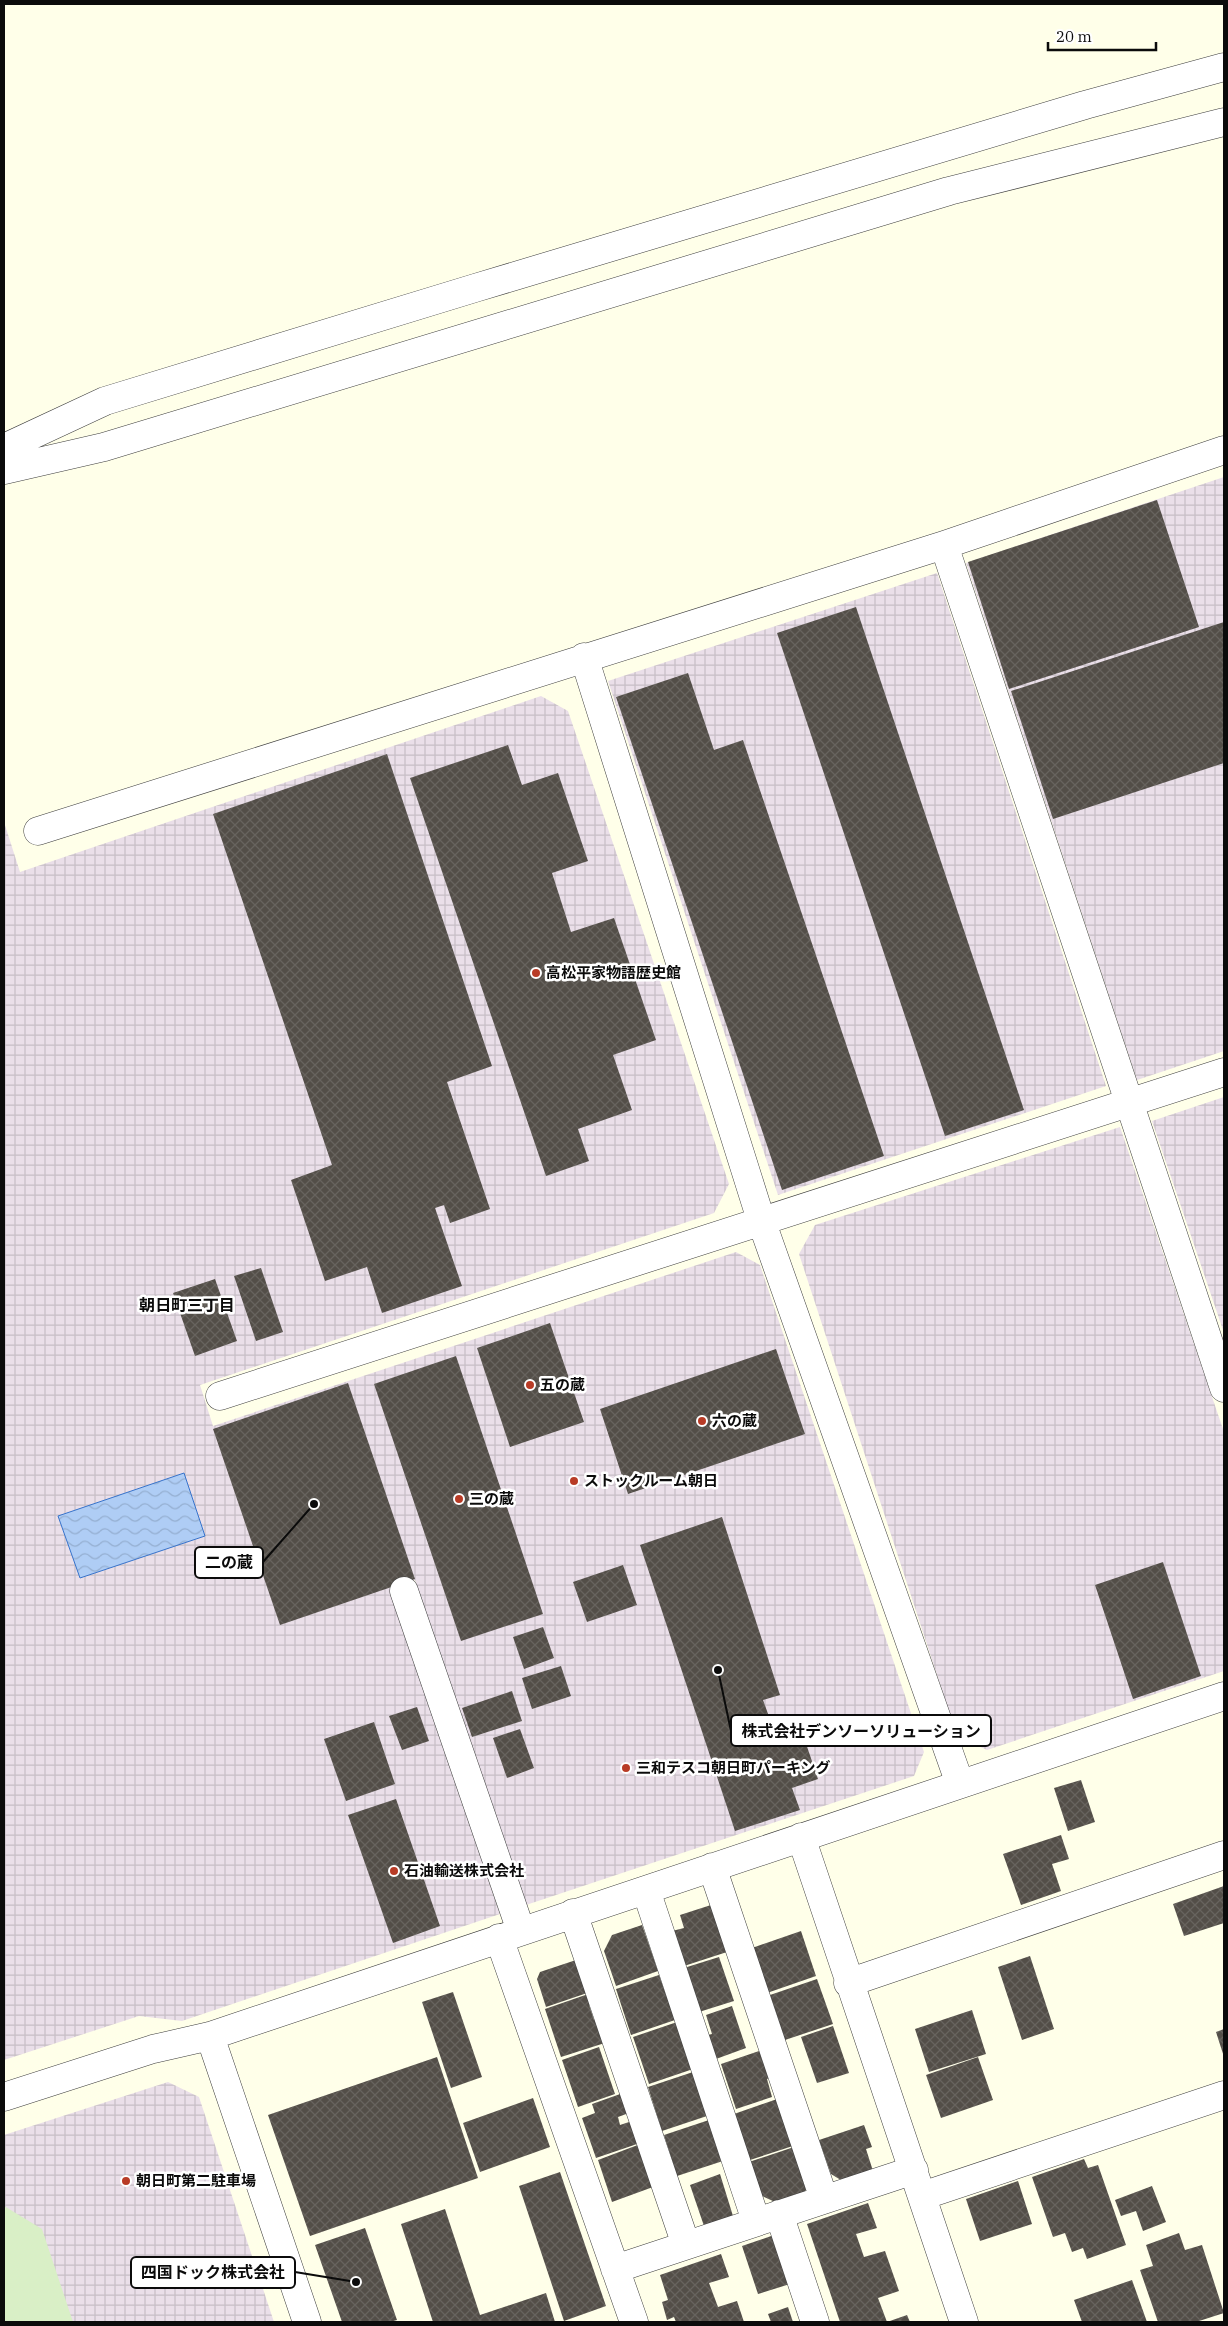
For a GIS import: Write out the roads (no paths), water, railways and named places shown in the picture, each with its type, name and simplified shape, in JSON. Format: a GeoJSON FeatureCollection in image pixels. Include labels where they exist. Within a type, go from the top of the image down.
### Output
{"type":"FeatureCollection","features":[{"type":"Feature","properties":{"kind":"street"},"geometry":{"type":"LineString","coordinates":[[4,448],[115,398],[1085,105],[1224,67]]}},
{"type":"Feature","properties":{"kind":"street"},"geometry":{"type":"LineString","coordinates":[[4,470],[104,447],[949,191],[1224,122]]}},
{"type":"Feature","properties":{"kind":"street"},"geometry":{"type":"LineString","coordinates":[[38,831],[584,657],[944,545],[1224,450]]}},
{"type":"Feature","properties":{"kind":"street"},"geometry":{"type":"LineString","coordinates":[[944,545],[1224,1388]]}},
{"type":"Feature","properties":{"kind":"street"},"geometry":{"type":"LineString","coordinates":[[584,657],[761,1220],[960,1784]]}},
{"type":"Feature","properties":{"kind":"street"},"geometry":{"type":"LineString","coordinates":[[220,1396],[761,1220],[1130,1104],[1224,1072]]}},
{"type":"Feature","properties":{"kind":"street"},"geometry":{"type":"LineString","coordinates":[[404,1591],[510,1935],[634,2322]]}},
{"type":"Feature","properties":{"kind":"street"},"geometry":{"type":"LineString","coordinates":[[4,2097],[152,2048],[210,2036],[1224,1696]]}},
{"type":"Feature","properties":{"kind":"street"},"geometry":{"type":"LineString","coordinates":[[801,1837],[848,1983],[914,2170],[964,2322]]}},
{"type":"Feature","properties":{"kind":"street"},"geometry":{"type":"LineString","coordinates":[[848,1983],[1224,1855]]}},
{"type":"Feature","properties":{"kind":"street"},"geometry":{"type":"LineString","coordinates":[[712,1867],[824,2199]]}},
{"type":"Feature","properties":{"kind":"street"},"geometry":{"type":"LineString","coordinates":[[646,1890],[767,2218],[815,2322]]}},
{"type":"Feature","properties":{"kind":"street"},"geometry":{"type":"LineString","coordinates":[[573,1914],[686,2245]]}},
{"type":"Feature","properties":{"kind":"street"},"geometry":{"type":"LineString","coordinates":[[210,2036],[307,2322]]}},
{"type":"Feature","properties":{"kind":"street"},"geometry":{"type":"LineString","coordinates":[[922,2196],[1224,2094]]}},
{"type":"Feature","properties":{"kind":"street"},"geometry":{"type":"LineString","coordinates":[[616,2269],[914,2170]]}},
{"type":"Feature","properties":{"kind":"water"},"geometry":{"type":"Polygon","coordinates":[[[184,1473],[205,1536],[80,1578],[58,1516],[184,1473]]]}},
{"type":"Feature","properties":{"kind":"place","name":"高松平家物語歴史館"},"geometry":{"type":"Point","coordinates":[536,973]}},
{"type":"Feature","properties":{"kind":"place","name":"五の蔵"},"geometry":{"type":"Point","coordinates":[530,1385]}},
{"type":"Feature","properties":{"kind":"place","name":"六の蔵"},"geometry":{"type":"Point","coordinates":[702,1421]}},
{"type":"Feature","properties":{"kind":"place","name":"ストックルーム朝日"},"geometry":{"type":"Point","coordinates":[574,1481]}},
{"type":"Feature","properties":{"kind":"place","name":"三の蔵"},"geometry":{"type":"Point","coordinates":[459,1499]}},
{"type":"Feature","properties":{"kind":"place","name":"二の蔵"},"geometry":{"type":"Point","coordinates":[314,1504]}},
{"type":"Feature","properties":{"kind":"place","name":"株式会社デンソーソリューション"},"geometry":{"type":"Point","coordinates":[718,1670]}},
{"type":"Feature","properties":{"kind":"place","name":"三和テスコ朝日町パーキング"},"geometry":{"type":"Point","coordinates":[626,1768]}},
{"type":"Feature","properties":{"kind":"place","name":"石油輸送株式会社"},"geometry":{"type":"Point","coordinates":[394,1871]}},
{"type":"Feature","properties":{"kind":"place","name":"朝日町第二駐車場"},"geometry":{"type":"Point","coordinates":[126,2181]}},
{"type":"Feature","properties":{"kind":"place","name":"四国ドック株式会社"},"geometry":{"type":"Point","coordinates":[356,2282]}},
{"type":"Feature","properties":{"kind":"district","name":"朝日町三丁目"},"geometry":{"type":"Point","coordinates":[187,1305]}}]}
